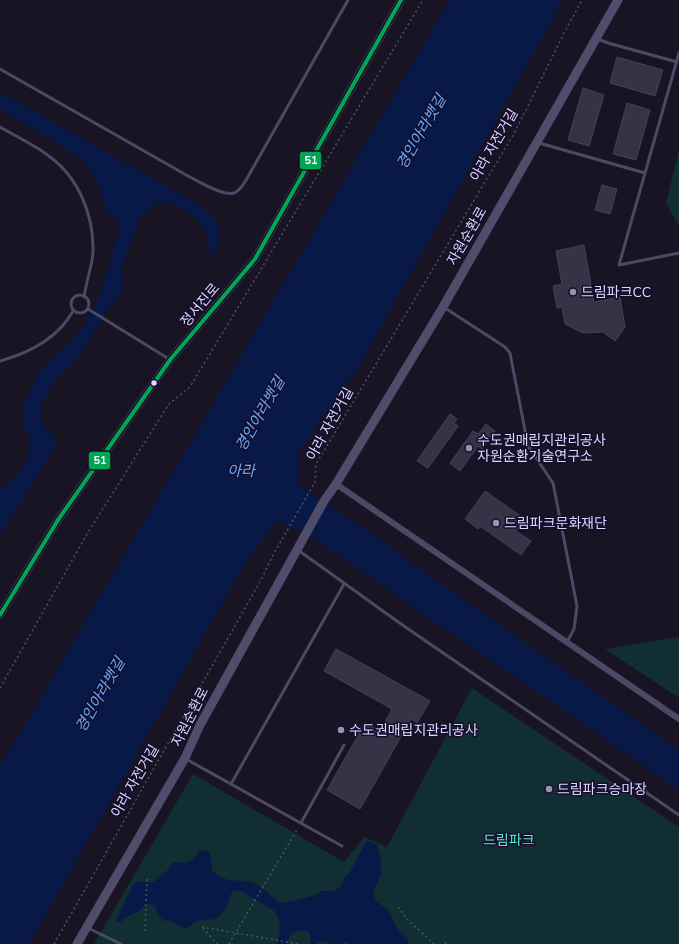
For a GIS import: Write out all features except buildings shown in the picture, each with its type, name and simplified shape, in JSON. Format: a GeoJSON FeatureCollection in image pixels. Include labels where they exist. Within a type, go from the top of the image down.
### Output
{"type":"FeatureCollection","features":[{"type":"Feature","properties":{"kind":"main road","name":"자원순환로"},"geometry":{"type":"LineString","coordinates":[[77,944],[185,758],[200,725],[298,546],[443,307],[618,0]]}},
{"type":"Feature","properties":{"kind":"street","name":"정서진로"},"geometry":{"type":"LineString","coordinates":[[0,615],[58,520],[170,360],[255,260],[401,0]]}},
{"type":"Feature","properties":{"kind":"street"},"geometry":{"type":"LineString","coordinates":[[336,484],[679,719]]}},
{"type":"Feature","properties":{"kind":"lane"},"geometry":{"type":"LineString","coordinates":[[0,69],[188,176],[219,191],[232,194],[238,191],[245,182],[348,0]]}},
{"type":"Feature","properties":{"kind":"lane"},"geometry":{"type":"LineString","coordinates":[[596,38],[608,44],[677,62]]}},
{"type":"Feature","properties":{"kind":"lane"},"geometry":{"type":"LineString","coordinates":[[679,53],[619,265],[679,254]]}},
{"type":"Feature","properties":{"kind":"lane"},"geometry":{"type":"LineString","coordinates":[[0,127],[50,157],[66,173],[79,190],[90,223],[93,251],[84,297]]}},
{"type":"Feature","properties":{"kind":"lane"},"geometry":{"type":"LineString","coordinates":[[537,143],[645,172]]}},
{"type":"Feature","properties":{"kind":"lane"},"geometry":{"type":"LineString","coordinates":[[77,296],[84,297],[89,302],[88,309],[81,313],[73,310],[70,304],[71,300],[77,296]]}},
{"type":"Feature","properties":{"kind":"lane"},"geometry":{"type":"LineString","coordinates":[[443,307],[505,347],[510,353],[528,446],[554,483],[577,606],[574,629],[567,642]]}},
{"type":"Feature","properties":{"kind":"lane"},"geometry":{"type":"LineString","coordinates":[[88,309],[170,360]]}},
{"type":"Feature","properties":{"kind":"lane"},"geometry":{"type":"LineString","coordinates":[[0,361],[15,357],[45,342],[67,321],[73,310]]}},
{"type":"Feature","properties":{"kind":"lane"},"geometry":{"type":"LineString","coordinates":[[298,546],[344,584],[679,815]]}},
{"type":"Feature","properties":{"kind":"lane"},"geometry":{"type":"LineString","coordinates":[[231,784],[344,584]]}},
{"type":"Feature","properties":{"kind":"lane"},"geometry":{"type":"LineString","coordinates":[[301,823],[344,745]]}},
{"type":"Feature","properties":{"kind":"lane"},"geometry":{"type":"LineString","coordinates":[[185,758],[342,846]]}},
{"type":"Feature","properties":{"kind":"lane"},"geometry":{"type":"LineString","coordinates":[[87,927],[120,944]]}},
{"type":"Feature","properties":{"kind":"path"},"geometry":{"type":"LineString","coordinates":[[0,688],[87,534],[165,410],[170,403],[190,387],[423,0]]}},
{"type":"Feature","properties":{"kind":"path","name":"아라 자전거길"},"geometry":{"type":"LineString","coordinates":[[54,944],[262,580],[273,555],[315,482],[316,464],[515,132],[582,0]]}},
{"type":"Feature","properties":{"kind":"path"},"geometry":{"type":"LineString","coordinates":[[229,944],[301,823]]}},
{"type":"Feature","properties":{"kind":"path"},"geometry":{"type":"LineString","coordinates":[[144,931],[147,877]]}},
{"type":"Feature","properties":{"kind":"path"},"geometry":{"type":"LineString","coordinates":[[398,907],[406,918],[434,944]]}},
{"type":"Feature","properties":{"kind":"path"},"geometry":{"type":"LineString","coordinates":[[217,944],[202,927],[299,944]]}},
{"type":"Feature","properties":{"kind":"green space"},"geometry":{"type":"Polygon","coordinates":[[[679,150],[679,227],[666,203],[679,150]]]}},
{"type":"Feature","properties":{"kind":"green space"},"geometry":{"type":"Polygon","coordinates":[[[679,637],[679,698],[605,649],[679,637]]]}},
{"type":"Feature","properties":{"kind":"green space","name":"드림파크"},"geometry":{"type":"Polygon","coordinates":[[[472,688],[679,827],[679,944],[94,944],[193,774],[344,862],[364,837],[387,847],[472,688]]]}},
{"type":"Feature","properties":{"kind":"water","name":"아라"},"geometry":{"type":"Polygon","coordinates":[[[450,0],[563,0],[359,366],[298,454],[299,486],[353,521],[679,750],[679,790],[312,537],[277,520],[244,565],[29,944],[0,944],[0,767],[450,0]]]}},
{"type":"Feature","properties":{"kind":"water"},"geometry":{"type":"Polygon","coordinates":[[[0,92],[202,207],[216,221],[220,233],[217,247],[213,255],[210,252],[208,239],[202,225],[191,214],[167,202],[154,205],[141,216],[121,269],[121,280],[125,287],[115,299],[73,364],[54,380],[41,406],[40,415],[46,430],[55,438],[56,443],[37,477],[0,535],[0,491],[17,476],[29,457],[30,440],[23,422],[23,409],[40,370],[69,344],[85,324],[96,304],[108,272],[119,230],[119,223],[107,212],[99,187],[85,163],[63,147],[0,109],[0,92]]]}},
{"type":"Feature","properties":{"kind":"water"},"geometry":{"type":"Polygon","coordinates":[[[368,841],[377,845],[381,860],[381,874],[373,893],[376,901],[388,910],[398,930],[408,939],[409,944],[350,944],[346,942],[341,944],[328,944],[327,942],[321,941],[316,944],[310,944],[311,938],[309,932],[297,931],[293,933],[286,944],[277,944],[280,926],[276,914],[273,910],[241,891],[234,891],[231,894],[226,909],[216,919],[197,921],[186,929],[174,922],[165,921],[161,918],[155,905],[145,904],[139,911],[121,922],[116,921],[133,884],[137,882],[153,882],[169,869],[171,864],[176,862],[188,862],[194,858],[199,851],[208,850],[210,853],[212,871],[222,878],[252,882],[260,886],[277,901],[283,903],[313,896],[321,891],[334,891],[342,885],[344,878],[350,872],[366,842],[368,841]]]}},
{"type":"Feature","properties":{"kind":"transit line","name":"51"},"geometry":{"type":"LineString","coordinates":[[0,615],[58,520],[170,360],[255,259],[401,0]]}},
{"type":"Feature","properties":{"kind":"place","name":"드림파크CC"},"geometry":{"type":"Point","coordinates":[573,292]}},
{"type":"Feature","properties":{"kind":"place","name":"수도권매립지관리공사 자원순환기술연구소"},"geometry":{"type":"Point","coordinates":[469,448]}},
{"type":"Feature","properties":{"kind":"place","name":"드림파크문화재단"},"geometry":{"type":"Point","coordinates":[496,523]}},
{"type":"Feature","properties":{"kind":"place","name":"수도권매립지관리공사"},"geometry":{"type":"Point","coordinates":[341,730]}},
{"type":"Feature","properties":{"kind":"place","name":"드림파크승마장"},"geometry":{"type":"Point","coordinates":[549,789]}},
{"type":"Feature","properties":{"kind":"water label","name":"경인아라뱃길"},"geometry":{"type":"Point","coordinates":[421,132]}},
{"type":"Feature","properties":{"kind":"water label","name":"경인아라뱃길"},"geometry":{"type":"Point","coordinates":[260,414]}},
{"type":"Feature","properties":{"kind":"water label","name":"경인아라뱃길"},"geometry":{"type":"Point","coordinates":[100,695]}}]}
